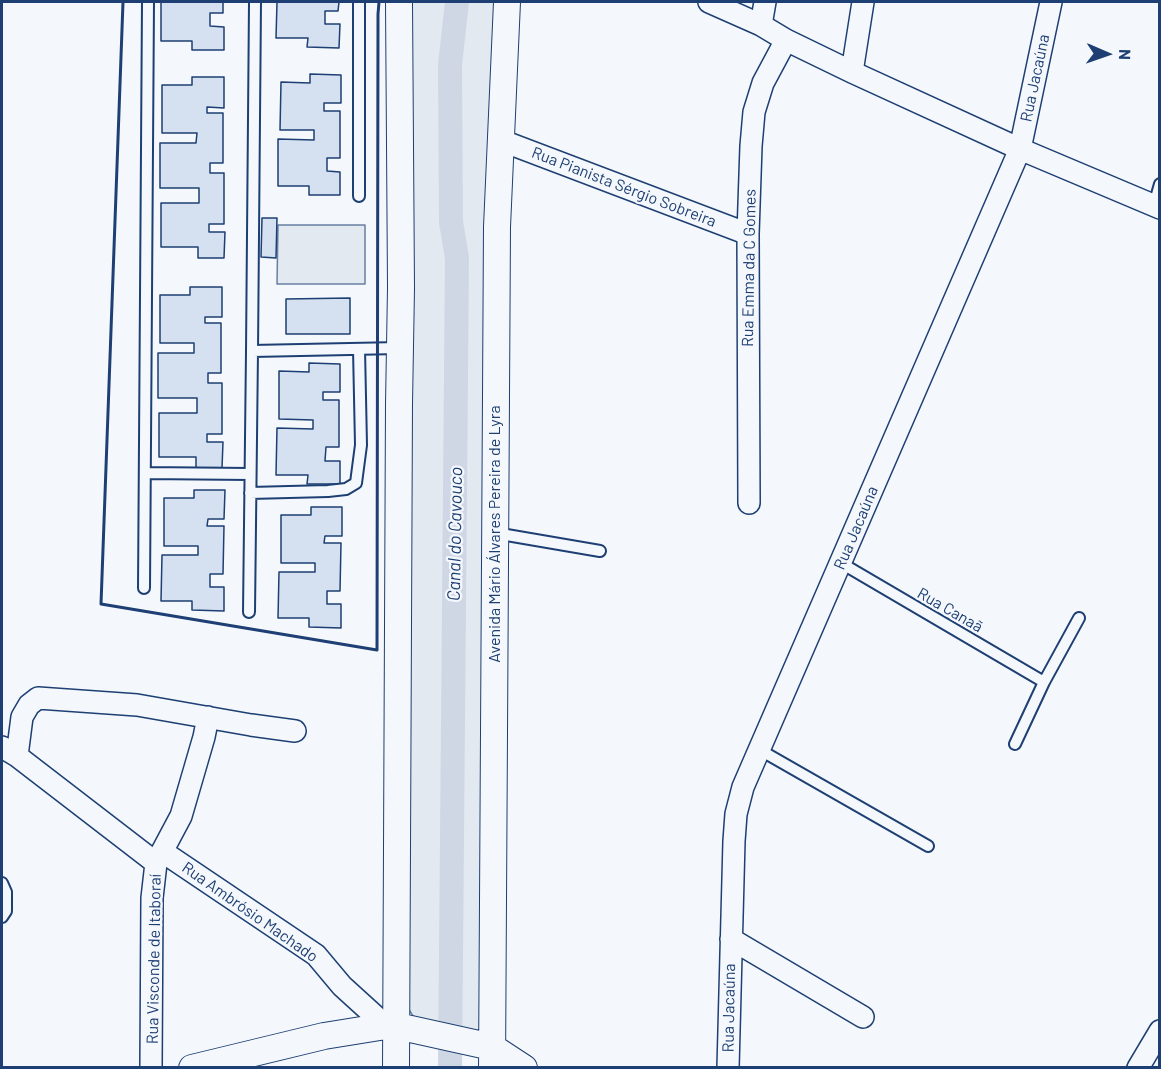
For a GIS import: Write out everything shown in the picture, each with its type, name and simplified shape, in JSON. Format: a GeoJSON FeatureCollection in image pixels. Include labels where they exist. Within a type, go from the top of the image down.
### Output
{"type":"FeatureCollection","features":[{"type":"Feature","properties":{"kind":"street"},"geometry":{"type":"LineString","coordinates":[[396,1068],[400,1027],[399,2]]}},
{"type":"Feature","properties":{"kind":"street","name":"Avenida Mário Álvares Pereira de Lyra"},"geometry":{"type":"LineString","coordinates":[[490,1054],[500,140],[507,2]]}},
{"type":"Feature","properties":{"kind":"street"},"geometry":{"type":"LineString","coordinates":[[709,2],[761,25],[786,40],[852,72],[1020,149],[1157,207]]}},
{"type":"Feature","properties":{"kind":"street"},"geometry":{"type":"LineString","coordinates":[[761,25],[765,2]]}},
{"type":"Feature","properties":{"kind":"street"},"geometry":{"type":"LineString","coordinates":[[852,72],[863,2]]}},
{"type":"Feature","properties":{"kind":"street","name":"Rua Jacaúna"},"geometry":{"type":"LineString","coordinates":[[728,1068],[736,814],[743,788],[1020,149],[1051,2]]}},
{"type":"Feature","properties":{"kind":"street","name":"Rua Emma da C Gomes"},"geometry":{"type":"LineString","coordinates":[[749,503],[748,234],[751,146],[754,112],[763,83],[786,40]]}},
{"type":"Feature","properties":{"kind":"street","name":"Rua Pianista Sérgio Sobreira"},"geometry":{"type":"LineString","coordinates":[[500,140],[748,234]]}},
{"type":"Feature","properties":{"kind":"street"},"geometry":{"type":"LineString","coordinates":[[10,752],[22,717],[29,705],[38,698],[137,705],[295,731]]}},
{"type":"Feature","properties":{"kind":"street","name":"Rua Visconde de Itaboraí"},"geometry":{"type":"LineString","coordinates":[[152,1068],[152,898],[160,858],[181,816],[208,717]]}},
{"type":"Feature","properties":{"kind":"street","name":"Rua Ambrósio Machado"},"geometry":{"type":"LineString","coordinates":[[10,752],[160,858],[316,955],[342,986],[400,1027],[490,1054],[524,1068]]}},
{"type":"Feature","properties":{"kind":"street"},"geometry":{"type":"LineString","coordinates":[[731,939],[863,1017]]}},
{"type":"Feature","properties":{"kind":"street"},"geometry":{"type":"LineString","coordinates":[[192,1068],[324,1036],[400,1027]]}},
{"type":"Feature","properties":{"kind":"street"},"geometry":{"type":"LineString","coordinates":[[1138,1068],[1160,1031]]}},
{"type":"Feature","properties":{"kind":"lane"},"geometry":{"type":"LineString","coordinates":[[144,588],[148,2]]}},
{"type":"Feature","properties":{"kind":"lane"},"geometry":{"type":"LineString","coordinates":[[249,612],[255,2]]}},
{"type":"Feature","properties":{"kind":"lane"},"geometry":{"type":"LineString","coordinates":[[359,2],[359,196]]}},
{"type":"Feature","properties":{"kind":"lane"},"geometry":{"type":"LineString","coordinates":[[1157,207],[1160,184]]}},
{"type":"Feature","properties":{"kind":"lane"},"geometry":{"type":"LineString","coordinates":[[252,351],[399,348]]}},
{"type":"Feature","properties":{"kind":"lane"},"geometry":{"type":"LineString","coordinates":[[250,493],[328,491],[346,489],[356,483],[361,446],[359,349]]}},
{"type":"Feature","properties":{"kind":"lane"},"geometry":{"type":"LineString","coordinates":[[145,473],[250,474]]}},
{"type":"Feature","properties":{"kind":"lane"},"geometry":{"type":"LineString","coordinates":[[495,533],[600,550]]}},
{"type":"Feature","properties":{"kind":"lane","name":"Rua Canaã"},"geometry":{"type":"LineString","coordinates":[[841,563],[1044,682]]}},
{"type":"Feature","properties":{"kind":"lane"},"geometry":{"type":"LineString","coordinates":[[1015,744],[1044,682],[1079,618]]}},
{"type":"Feature","properties":{"kind":"lane"},"geometry":{"type":"LineString","coordinates":[[760,750],[928,846]]}},
{"type":"Feature","properties":{"kind":"lane"},"geometry":{"type":"LineString","coordinates":[[2,883],[6,892],[6,911],[2,917]]}},
{"type":"Feature","properties":{"kind":"shaded area"},"geometry":{"type":"Polygon","coordinates":[[[412,2],[497,2],[480,1029],[473,1035],[416,1021],[405,1003],[409,44],[412,2]]]}},
{"type":"Feature","properties":{"kind":"shaded area"},"geometry":{"type":"Polygon","coordinates":[[[278,225],[365,225],[365,284],[277,284],[278,225]]]}},
{"type":"Feature","properties":{"kind":"building"},"geometry":{"type":"Polygon","coordinates":[[[161,2],[223,2],[223,13],[210,13],[210,26],[224,27],[224,50],[192,50],[192,41],[161,41],[161,2]]]}},
{"type":"Feature","properties":{"kind":"building"},"geometry":{"type":"Polygon","coordinates":[[[277,2],[339,2],[338,11],[325,11],[325,24],[340,24],[339,48],[307,47],[308,38],[276,38],[277,2]]]}},
{"type":"Feature","properties":{"kind":"building"},"geometry":{"type":"Polygon","coordinates":[[[310,74],[341,75],[341,103],[324,103],[324,111],[340,111],[340,158],[327,158],[327,171],[340,172],[340,195],[309,195],[309,186],[278,186],[278,139],[314,140],[314,130],[280,130],[281,82],[310,83],[310,74]]]}},
{"type":"Feature","properties":{"kind":"building"},"geometry":{"type":"Polygon","coordinates":[[[192,77],[224,77],[224,108],[207,107],[207,113],[223,113],[223,163],[210,163],[210,173],[224,173],[224,224],[209,224],[209,232],[225,232],[224,258],[198,258],[198,247],[161,247],[161,203],[199,203],[199,188],[160,188],[160,143],[196,143],[197,133],[162,133],[162,85],[192,85],[192,77]]]}},
{"type":"Feature","properties":{"kind":"building"},"geometry":{"type":"Polygon","coordinates":[[[262,218],[277,218],[276,258],[261,257],[262,218]]]}},
{"type":"Feature","properties":{"kind":"building"},"geometry":{"type":"Polygon","coordinates":[[[190,287],[222,287],[222,317],[205,317],[205,323],[221,323],[221,373],[208,373],[208,383],[222,383],[222,434],[207,434],[207,442],[223,442],[222,468],[196,468],[196,457],[159,457],[159,413],[197,413],[197,398],[158,398],[158,353],[194,353],[194,343],[160,343],[160,295],[190,295],[190,287]]]}},
{"type":"Feature","properties":{"kind":"building"},"geometry":{"type":"Polygon","coordinates":[[[350,298],[350,334],[286,334],[286,299],[350,298]]]}},
{"type":"Feature","properties":{"kind":"building"},"geometry":{"type":"Polygon","coordinates":[[[309,363],[340,364],[340,392],[323,392],[323,400],[339,400],[339,447],[326,447],[325,461],[340,461],[340,484],[307,484],[308,475],[276,475],[277,428],[313,429],[313,420],[279,419],[279,371],[309,372],[309,363]]]}},
{"type":"Feature","properties":{"kind":"building"},"geometry":{"type":"Polygon","coordinates":[[[194,490],[225,490],[224,519],[208,519],[207,526],[224,526],[223,574],[210,574],[210,587],[224,587],[224,611],[192,610],[192,601],[161,601],[162,555],[198,555],[198,546],[164,546],[164,498],[194,498],[194,490]]]}},
{"type":"Feature","properties":{"kind":"building"},"geometry":{"type":"Polygon","coordinates":[[[311,507],[342,507],[342,536],[325,536],[324,543],[341,543],[340,591],[327,591],[327,604],[341,604],[341,628],[309,627],[309,618],[278,618],[279,572],[315,572],[315,563],[281,563],[281,515],[311,515],[311,507]]]}},
{"type":"Feature","properties":{"kind":"waterway","name":"Canal do Cavouco"},"geometry":{"type":"LineString","coordinates":[[450,1068],[457,258],[451,222],[450,65],[457,2]]}},
{"type":"Feature","properties":{"kind":"wall"},"geometry":{"type":"LineString","coordinates":[[123,2],[101,604],[377,650],[379,2]]}}]}
